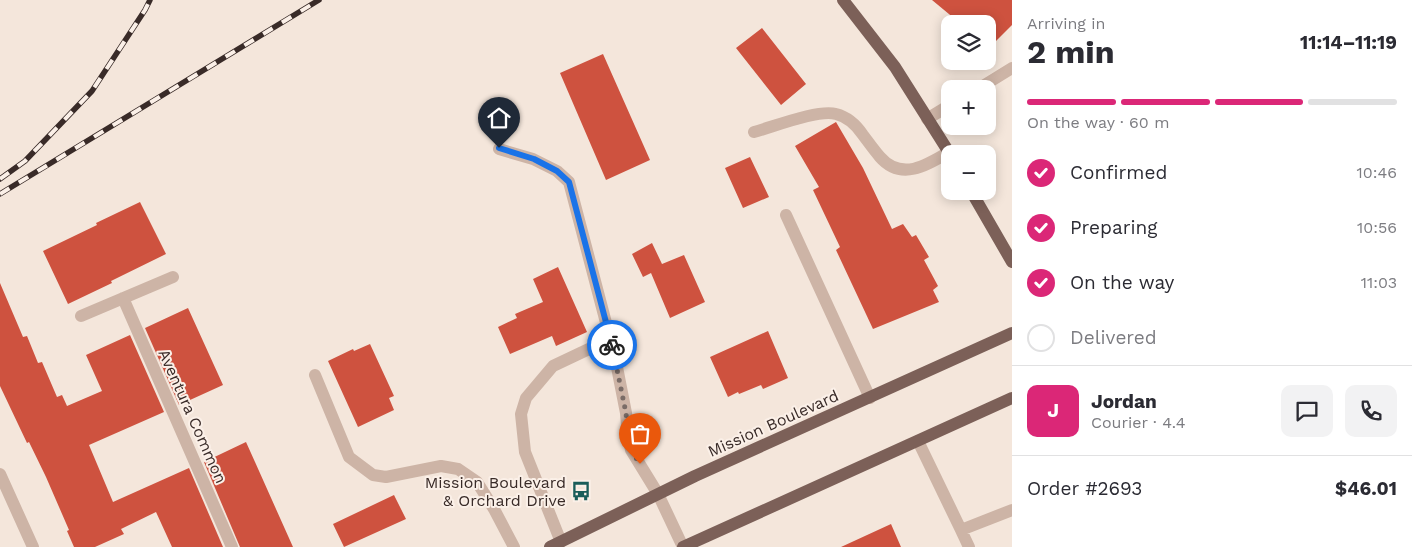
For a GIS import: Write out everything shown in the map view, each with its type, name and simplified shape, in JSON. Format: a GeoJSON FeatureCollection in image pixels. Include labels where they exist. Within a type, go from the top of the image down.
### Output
{"type":"FeatureCollection","features":[{"type":"Feature","properties":{"kind":"main road"},"geometry":{"type":"LineString","coordinates":[[843,0],[895,67],[944,145]]}},
{"type":"Feature","properties":{"kind":"main road"},"geometry":{"type":"LineString","coordinates":[[976,200],[1012,262]]}},
{"type":"Feature","properties":{"kind":"main road","name":"Mission Boulevard"},"geometry":{"type":"LineString","coordinates":[[555,544],[658,494],[1012,333]]}},
{"type":"Feature","properties":{"kind":"main road"},"geometry":{"type":"LineString","coordinates":[[683,547],[1012,398]]}},
{"type":"Feature","properties":{"kind":"street"},"geometry":{"type":"LineString","coordinates":[[993,80],[1012,68]]}},
{"type":"Feature","properties":{"kind":"street"},"geometry":{"type":"LineString","coordinates":[[927,119],[941,110]]}},
{"type":"Feature","properties":{"kind":"street"},"geometry":{"type":"LineString","coordinates":[[754,132],[812,116],[829,113],[837,114],[853,124],[880,158],[890,166],[900,170],[908,170],[920,167],[941,157]]}},
{"type":"Feature","properties":{"kind":"street"},"geometry":{"type":"LineString","coordinates":[[499,148],[534,159],[557,171],[569,182],[615,356],[631,450],[658,494],[683,547]]}},
{"type":"Feature","properties":{"kind":"street"},"geometry":{"type":"LineString","coordinates":[[786,215],[870,398]]}},
{"type":"Feature","properties":{"kind":"street"},"geometry":{"type":"LineString","coordinates":[[80,316],[173,276]]}},
{"type":"Feature","properties":{"kind":"street","name":"Aventura Common"},"geometry":{"type":"LineString","coordinates":[[124,298],[232,547]]}},
{"type":"Feature","properties":{"kind":"street"},"geometry":{"type":"LineString","coordinates":[[555,544],[525,452],[521,414],[526,398],[553,366],[610,339]]}},
{"type":"Feature","properties":{"kind":"street"},"geometry":{"type":"LineString","coordinates":[[315,375],[349,457],[373,476],[386,477],[441,466],[458,469],[477,482],[514,547]]}},
{"type":"Feature","properties":{"kind":"street"},"geometry":{"type":"LineString","coordinates":[[918,441],[969,547]]}},
{"type":"Feature","properties":{"kind":"street"},"geometry":{"type":"LineString","coordinates":[[0,474],[33,547]]}},
{"type":"Feature","properties":{"kind":"street"},"geometry":{"type":"LineString","coordinates":[[961,530],[1012,510]]}},
{"type":"Feature","properties":{"kind":"building"},"geometry":{"type":"Polygon","coordinates":[[[932,0],[1012,0],[1012,25],[996,41],[996,15],[950,15],[932,0]]]}},
{"type":"Feature","properties":{"kind":"building"},"geometry":{"type":"Polygon","coordinates":[[[762,28],[806,84],[781,105],[736,48],[762,28]]]}},
{"type":"Feature","properties":{"kind":"building"},"geometry":{"type":"Polygon","coordinates":[[[603,54],[650,160],[606,180],[560,73],[603,54]]]}},
{"type":"Feature","properties":{"kind":"building"},"geometry":{"type":"Polygon","coordinates":[[[836,122],[863,168],[892,229],[903,224],[912,237],[916,235],[929,257],[924,260],[938,286],[933,290],[939,302],[873,329],[836,250],[840,247],[813,190],[819,187],[795,146],[836,122]]]}},
{"type":"Feature","properties":{"kind":"building"},"geometry":{"type":"Polygon","coordinates":[[[750,157],[769,197],[743,208],[725,168],[750,157]]]}},
{"type":"Feature","properties":{"kind":"building"},"geometry":{"type":"Polygon","coordinates":[[[140,202],[166,254],[68,304],[43,251],[140,202]]]}},
{"type":"Feature","properties":{"kind":"building"},"geometry":{"type":"Polygon","coordinates":[[[652,243],[662,264],[684,255],[705,302],[670,318],[651,273],[643,277],[632,254],[652,243]]]}},
{"type":"Feature","properties":{"kind":"building"},"geometry":{"type":"Polygon","coordinates":[[[558,267],[587,332],[556,346],[552,336],[510,354],[498,327],[517,318],[515,314],[543,302],[533,279],[558,267]]]}},
{"type":"Feature","properties":{"kind":"building"},"geometry":{"type":"Polygon","coordinates":[[[0,283],[23,337],[27,336],[38,363],[42,362],[57,397],[62,395],[67,406],[102,391],[86,355],[130,335],[164,412],[89,445],[113,502],[189,468],[223,547],[172,547],[156,512],[121,529],[124,534],[95,547],[74,547],[67,531],[69,530],[46,477],[29,442],[27,443],[0,386],[0,283]]]}},
{"type":"Feature","properties":{"kind":"building"},"geometry":{"type":"Polygon","coordinates":[[[188,308],[223,385],[179,405],[145,328],[188,308]]]}},
{"type":"Feature","properties":{"kind":"building"},"geometry":{"type":"Polygon","coordinates":[[[768,331],[788,378],[763,389],[761,385],[728,397],[710,357],[768,331]]]}},
{"type":"Feature","properties":{"kind":"building"},"geometry":{"type":"Polygon","coordinates":[[[370,344],[394,396],[389,398],[394,410],[358,427],[328,361],[353,349],[354,351],[370,344]]]}},
{"type":"Feature","properties":{"kind":"building"},"geometry":{"type":"Polygon","coordinates":[[[246,442],[293,547],[240,547],[204,462],[246,442]]]}},
{"type":"Feature","properties":{"kind":"building"},"geometry":{"type":"Polygon","coordinates":[[[394,495],[406,519],[344,547],[333,524],[394,495]]]}},
{"type":"Feature","properties":{"kind":"building"},"geometry":{"type":"Polygon","coordinates":[[[891,524],[901,547],[841,547],[891,524]]]}},
{"type":"Feature","properties":{"kind":"railway"},"geometry":{"type":"LineString","coordinates":[[0,179],[25,161],[92,91],[150,0]]}},
{"type":"Feature","properties":{"kind":"railway"},"geometry":{"type":"LineString","coordinates":[[0,194],[319,0]]}},
{"type":"Feature","properties":{"kind":"way so far"},"geometry":{"type":"LineString","coordinates":[[612,345],[626,413],[631,450],[640,464]]}},
{"type":"Feature","properties":{"kind":"place","name":"Mission Boulevard & Orchard Drive"},"geometry":{"type":"Point","coordinates":[581,491]}},
{"type":"Feature","properties":{"kind":"route"},"geometry":{"type":"LineString","coordinates":[[499,148],[534,159],[557,171],[569,182],[612,345]]}}]}
